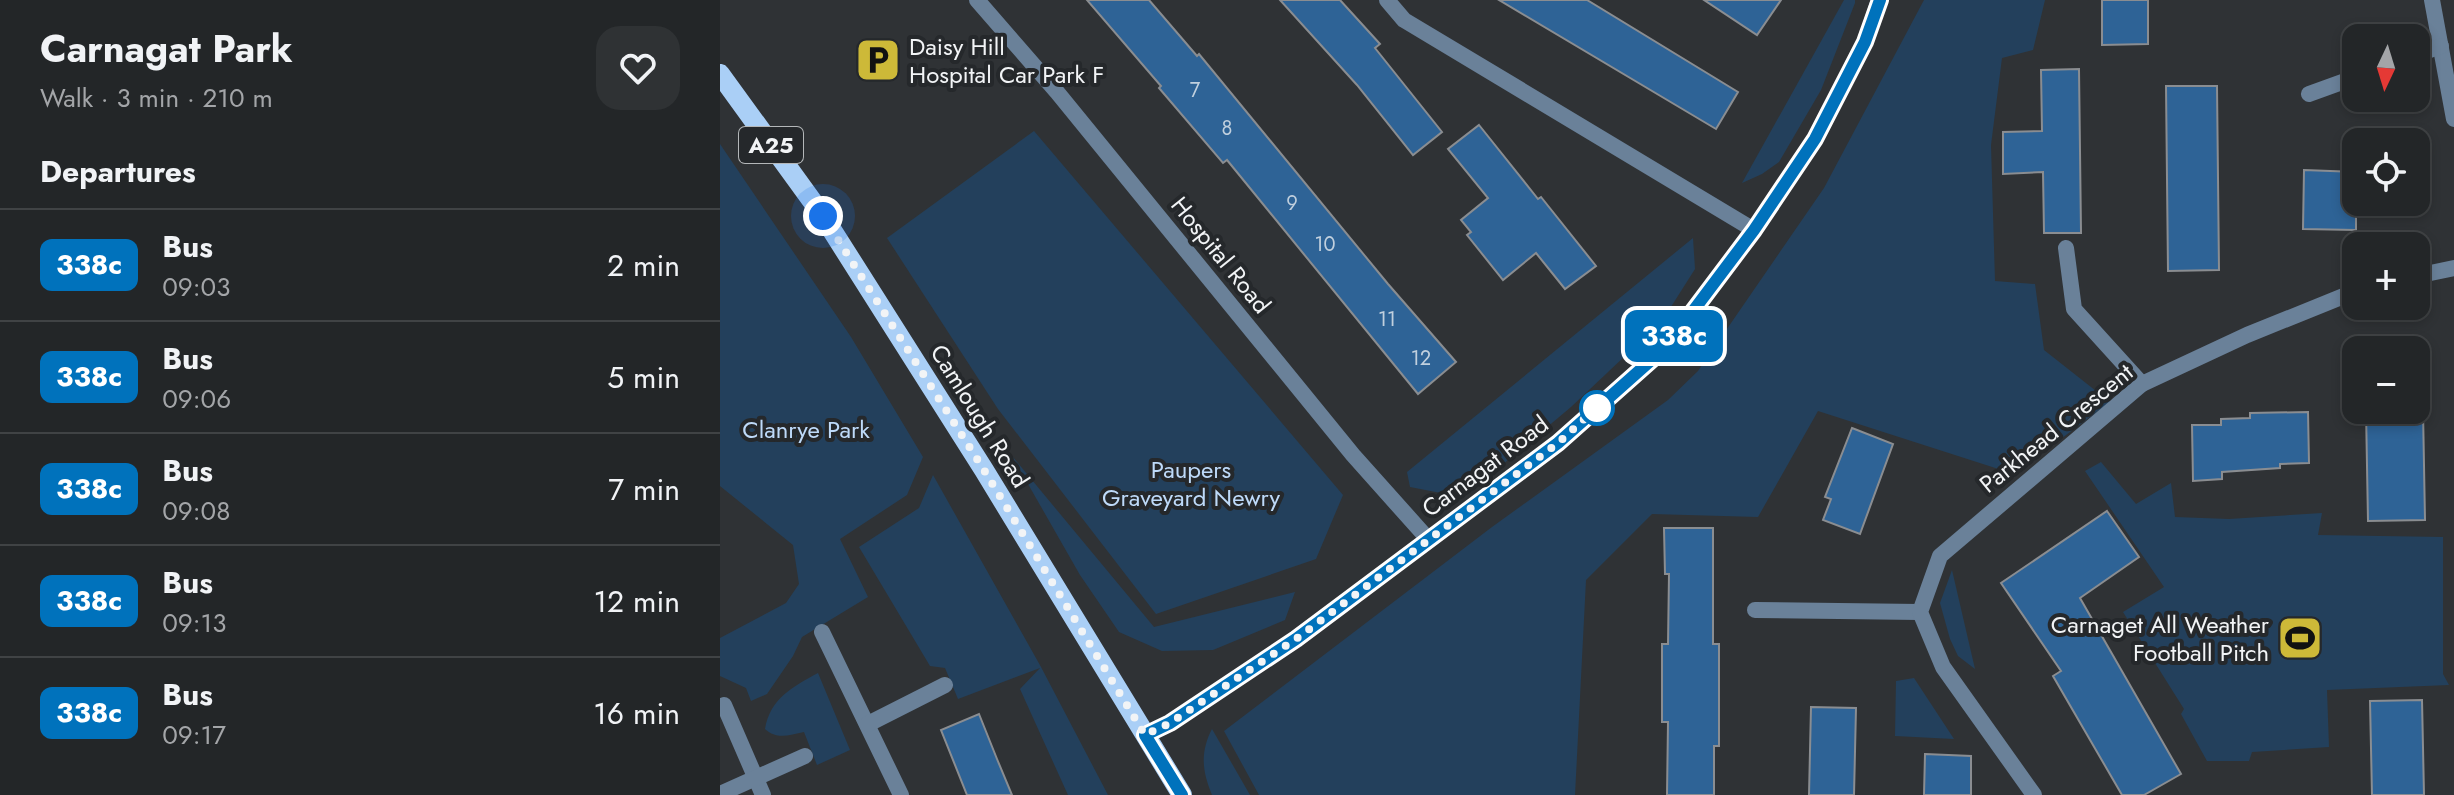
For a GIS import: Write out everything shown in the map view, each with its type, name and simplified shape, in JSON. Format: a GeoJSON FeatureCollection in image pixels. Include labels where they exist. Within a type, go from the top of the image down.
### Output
{"type":"FeatureCollection","features":[{"type":"Feature","properties":{"kind":"main road","name":"Camlough Road"},"geometry":{"type":"LineString","coordinates":[[720,74],[823,216],[984,470],[1182,795]]}},
{"type":"Feature","properties":{"kind":"street","name":"Hospital Road"},"geometry":{"type":"LineString","coordinates":[[977,0],[1067,104],[1353,455],[1428,539]]}},
{"type":"Feature","properties":{"kind":"street"},"geometry":{"type":"LineString","coordinates":[[1387,0],[1404,20],[1754,230]]}},
{"type":"Feature","properties":{"kind":"street","name":"Carnagat Road"},"geometry":{"type":"LineString","coordinates":[[1145,735],[1170,723],[1296,639],[1558,443],[1666,347],[1754,230],[1815,139],[1865,42],[1879,0]]}},
{"type":"Feature","properties":{"kind":"street"},"geometry":{"type":"LineString","coordinates":[[2432,0],[2454,119]]}},
{"type":"Feature","properties":{"kind":"street"},"geometry":{"type":"LineString","coordinates":[[2430,50],[2441,46]]}},
{"type":"Feature","properties":{"kind":"street"},"geometry":{"type":"LineString","coordinates":[[2309,94],[2342,82]]}},
{"type":"Feature","properties":{"kind":"street"},"geometry":{"type":"LineString","coordinates":[[2066,248],[2074,309],[2142,384]]}},
{"type":"Feature","properties":{"kind":"street"},"geometry":{"type":"LineString","coordinates":[[2430,273],[2454,268]]}},
{"type":"Feature","properties":{"kind":"street","name":"Parkhead Crescent"},"geometry":{"type":"LineString","coordinates":[[1920,612],[1940,556],[2142,384],[2247,335],[2342,297]]}},
{"type":"Feature","properties":{"kind":"street"},"geometry":{"type":"LineString","coordinates":[[1755,610],[1920,612],[1943,667],[2034,795]]}},
{"type":"Feature","properties":{"kind":"street"},"geometry":{"type":"LineString","coordinates":[[822,632],[901,795]]}},
{"type":"Feature","properties":{"kind":"street"},"geometry":{"type":"LineString","coordinates":[[868,724],[945,685]]}},
{"type":"Feature","properties":{"kind":"street"},"geometry":{"type":"LineString","coordinates":[[724,705],[763,795]]}},
{"type":"Feature","properties":{"kind":"street"},"geometry":{"type":"LineString","coordinates":[[720,794],[805,756]]}},
{"type":"Feature","properties":{"kind":"green space"},"geometry":{"type":"Polygon","coordinates":[[[1844,0],[1855,0],[1855,3],[1821,90],[1779,162],[1742,183],[1844,0]]]}},
{"type":"Feature","properties":{"kind":"green space"},"geometry":{"type":"Polygon","coordinates":[[[1924,0],[2045,0],[2033,50],[2002,58],[1991,145],[1995,281],[2035,284],[2044,350],[2110,402],[2014,474],[1818,411],[1758,517],[1652,514],[1586,580],[1575,795],[1259,795],[1224,731],[1492,527],[1668,400],[1698,371],[1824,188],[1924,0]]]}},
{"type":"Feature","properties":{"kind":"green space","name":"Paupers Graveyard Newry"},"geometry":{"type":"Polygon","coordinates":[[[1034,131],[1343,495],[1316,559],[1156,614],[998,409],[887,238],[1034,131]]]}},
{"type":"Feature","properties":{"kind":"green space","name":"Clanrye Park"},"geometry":{"type":"Polygon","coordinates":[[[720,144],[851,337],[923,457],[907,495],[840,539],[868,597],[802,637],[767,694],[751,701],[746,688],[720,676],[720,638],[786,603],[799,584],[793,545],[720,486],[720,144]]]}},
{"type":"Feature","properties":{"kind":"green space"},"geometry":{"type":"Polygon","coordinates":[[[1693,238],[1695,269],[1662,321],[1571,407],[1489,476],[1451,495],[1410,487],[1407,472],[1693,238]]]}},
{"type":"Feature","properties":{"kind":"green space"},"geometry":{"type":"Polygon","coordinates":[[[1012,456],[1154,627],[1295,592],[1285,620],[1213,650],[1162,651],[1119,632],[1080,575],[1012,456]]]}},
{"type":"Feature","properties":{"kind":"green space"},"geometry":{"type":"Polygon","coordinates":[[[2101,462],[2136,504],[2171,483],[2175,517],[2229,519],[2322,513],[2318,535],[2443,537],[2443,674],[2449,685],[2327,690],[2329,747],[2252,752],[2249,761],[2207,761],[2181,714],[2184,709],[2123,612],[2164,587],[2085,471],[2101,462]]]}},
{"type":"Feature","properties":{"kind":"green space"},"geometry":{"type":"Polygon","coordinates":[[[933,475],[1041,667],[1108,795],[1068,795],[1020,689],[1040,668],[958,699],[945,668],[930,666],[859,547],[919,508],[933,475]]]}},
{"type":"Feature","properties":{"kind":"green space"},"geometry":{"type":"Polygon","coordinates":[[[1952,570],[1975,669],[1958,656],[1940,603],[1952,570]]]}},
{"type":"Feature","properties":{"kind":"green space"},"geometry":{"type":"Polygon","coordinates":[[[818,673],[850,750],[817,765],[804,732],[779,736],[765,729],[777,702],[791,689],[818,673]]]}},
{"type":"Feature","properties":{"kind":"green space"},"geometry":{"type":"Polygon","coordinates":[[[1914,678],[1954,739],[1895,736],[1896,681],[1914,678]]]}},
{"type":"Feature","properties":{"kind":"green space"},"geometry":{"type":"Polygon","coordinates":[[[1212,729],[1250,795],[1212,795],[1204,762],[1212,729]]]}},
{"type":"Feature","properties":{"kind":"building"},"geometry":{"type":"Polygon","coordinates":[[[1087,0],[1149,0],[1197,56],[1199,54],[1456,362],[1418,394],[1227,160],[1223,163],[1087,0]]]}},
{"type":"Feature","properties":{"kind":"building"},"geometry":{"type":"Polygon","coordinates":[[[1280,0],[1340,0],[1380,44],[1375,48],[1442,132],[1413,155],[1357,85],[1280,0]]]}},
{"type":"Feature","properties":{"kind":"building"},"geometry":{"type":"Polygon","coordinates":[[[1499,0],[1587,0],[1738,92],[1716,129],[1499,0]]]}},
{"type":"Feature","properties":{"kind":"building"},"geometry":{"type":"Polygon","coordinates":[[[1704,0],[1781,0],[1757,35],[1704,0]]]}},
{"type":"Feature","properties":{"kind":"building"},"geometry":{"type":"Polygon","coordinates":[[[2102,0],[2148,0],[2148,44],[2102,45],[2102,0]]]}},
{"type":"Feature","properties":{"kind":"building"},"geometry":{"type":"Polygon","coordinates":[[[2079,69],[2081,233],[2044,233],[2043,172],[2003,174],[2003,132],[2042,131],[2041,70],[2079,69]]]}},
{"type":"Feature","properties":{"kind":"building"},"geometry":{"type":"Polygon","coordinates":[[[2166,86],[2217,86],[2219,270],[2168,271],[2166,86]]]}},
{"type":"Feature","properties":{"kind":"building"},"geometry":{"type":"Polygon","coordinates":[[[1479,125],[1596,266],[1565,289],[1536,253],[1503,280],[1467,235],[1471,232],[1461,220],[1488,198],[1448,149],[1479,125]]]}},
{"type":"Feature","properties":{"kind":"building"},"geometry":{"type":"Polygon","coordinates":[[[2304,170],[2342,171],[2342,216],[2356,216],[2356,230],[2303,229],[2304,170]]]}},
{"type":"Feature","properties":{"kind":"building"},"geometry":{"type":"Polygon","coordinates":[[[2308,412],[2309,463],[2222,472],[2222,479],[2193,481],[2192,425],[2221,425],[2221,419],[2250,418],[2250,413],[2308,412]]]}},
{"type":"Feature","properties":{"kind":"building"},"geometry":{"type":"Polygon","coordinates":[[[2366,424],[2423,424],[2425,520],[2368,521],[2366,424]]]}},
{"type":"Feature","properties":{"kind":"building"},"geometry":{"type":"Polygon","coordinates":[[[1852,428],[1893,444],[1860,534],[1823,520],[1831,499],[1825,497],[1852,428]]]}},
{"type":"Feature","properties":{"kind":"building"},"geometry":{"type":"Polygon","coordinates":[[[2107,511],[2139,557],[2080,598],[2181,774],[2144,795],[2122,795],[2053,676],[2061,671],[2001,583],[2107,511]]]}},
{"type":"Feature","properties":{"kind":"building"},"geometry":{"type":"Polygon","coordinates":[[[1664,528],[1713,528],[1713,644],[1719,644],[1719,746],[1714,746],[1714,795],[1667,795],[1668,722],[1662,722],[1662,644],[1668,644],[1669,574],[1665,574],[1664,528]]]}},
{"type":"Feature","properties":{"kind":"building"},"geometry":{"type":"Polygon","coordinates":[[[2422,700],[2424,795],[2372,795],[2370,701],[2422,700]]]}},
{"type":"Feature","properties":{"kind":"building"},"geometry":{"type":"Polygon","coordinates":[[[1811,707],[1856,708],[1854,795],[1809,795],[1811,707]]]}},
{"type":"Feature","properties":{"kind":"building"},"geometry":{"type":"Polygon","coordinates":[[[979,714],[1012,795],[967,795],[941,730],[979,714]]]}},
{"type":"Feature","properties":{"kind":"building"},"geometry":{"type":"Polygon","coordinates":[[[1925,754],[1971,756],[1971,795],[1924,795],[1925,754]]]}},
{"type":"Feature","properties":{"kind":"bus line","name":"338c"},"geometry":{"type":"LineString","coordinates":[[1182,795],[1145,735],[1170,723],[1296,639],[1558,443],[1666,347],[1754,230],[1815,139],[1865,42],[1880,0]]}},
{"type":"Feature","properties":{"kind":"place","name":"Daisy Hill Hospital Car Park F"},"geometry":{"type":"Point","coordinates":[878,60]}},
{"type":"Feature","properties":{"kind":"place","name":"Carnaget All Weather Football Pitch"},"geometry":{"type":"Point","coordinates":[2300,638]}},
{"type":"Feature","properties":{"kind":"route"},"geometry":{"type":"LineString","coordinates":[[823,216],[984,470],[1145,735],[1170,723],[1296,639],[1558,443],[1604,401],[1597,408]]}}]}
